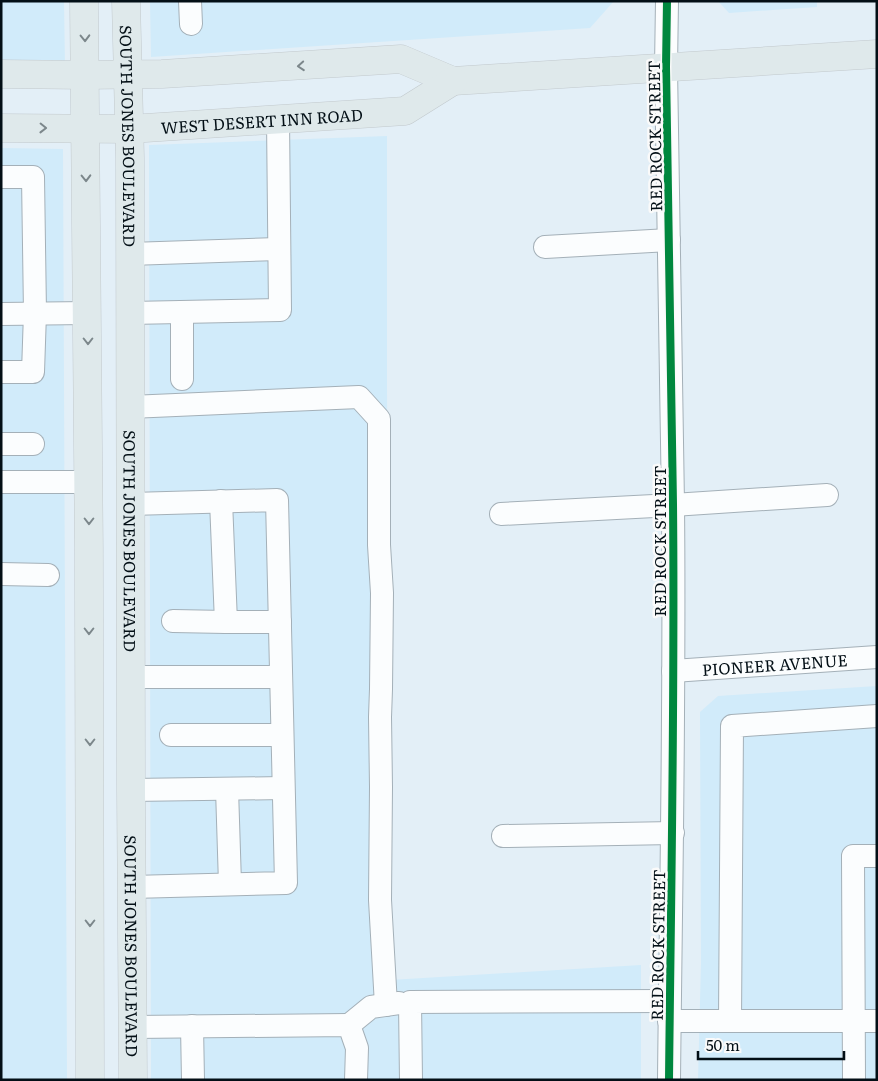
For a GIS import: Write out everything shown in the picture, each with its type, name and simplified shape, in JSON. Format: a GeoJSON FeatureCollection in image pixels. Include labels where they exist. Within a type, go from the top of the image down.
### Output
{"type":"FeatureCollection","features":[{"type":"Feature","properties":{"kind":"main road"},"geometry":{"type":"LineString","coordinates":[[84,1],[88,314],[90,1080]]}},
{"type":"Feature","properties":{"kind":"main road","name":"SOUTH JONES BOULEVARD"},"geometry":{"type":"LineString","coordinates":[[126,1],[130,129],[133,1080]]}},
{"type":"Feature","properties":{"kind":"main road","name":"WEST DESERT INN ROAD"},"geometry":{"type":"LineString","coordinates":[[1,74],[162,74],[401,59],[453,81],[877,54]]}},
{"type":"Feature","properties":{"kind":"main road","name":"WEST DESERT INN ROAD"},"geometry":{"type":"LineString","coordinates":[[1,128],[130,129],[405,111],[453,81]]}},
{"type":"Feature","properties":{"kind":"main road"},"geometry":{"type":"LineString","coordinates":[[90,693],[131,677]]}},
{"type":"Feature","properties":{"kind":"street"},"geometry":{"type":"LineString","coordinates":[[190,1],[191,24]]}},
{"type":"Feature","properties":{"kind":"street","name":"RED ROCK STREET"},"geometry":{"type":"LineString","coordinates":[[667,1],[666,67],[673,505],[673,833],[669,1080]]}},
{"type":"Feature","properties":{"kind":"street"},"geometry":{"type":"LineString","coordinates":[[130,313],[280,310],[278,120]]}},
{"type":"Feature","properties":{"kind":"street"},"geometry":{"type":"LineString","coordinates":[[1,177],[32,177],[35,314],[32,372],[1,372]]}},
{"type":"Feature","properties":{"kind":"street"},"geometry":{"type":"LineString","coordinates":[[546,248],[669,240]]}},
{"type":"Feature","properties":{"kind":"street"},"geometry":{"type":"LineString","coordinates":[[130,254],[278,249]]}},
{"type":"Feature","properties":{"kind":"street"},"geometry":{"type":"LineString","coordinates":[[182,312],[182,378]]}},
{"type":"Feature","properties":{"kind":"street"},"geometry":{"type":"LineString","coordinates":[[1,314],[88,314]]}},
{"type":"Feature","properties":{"kind":"street"},"geometry":{"type":"LineString","coordinates":[[130,408],[359,397],[379,419],[379,545],[382,593],[380,900],[386,1005]]}},
{"type":"Feature","properties":{"kind":"street"},"geometry":{"type":"LineString","coordinates":[[1,444],[33,444]]}},
{"type":"Feature","properties":{"kind":"street"},"geometry":{"type":"LineString","coordinates":[[1,482],[88,482]]}},
{"type":"Feature","properties":{"kind":"street","name":"RED ROCK STREET"},"geometry":{"type":"LineString","coordinates":[[673,505],[827,495]]}},
{"type":"Feature","properties":{"kind":"street"},"geometry":{"type":"LineString","coordinates":[[131,504],[277,500],[286,883],[132,887]]}},
{"type":"Feature","properties":{"kind":"street"},"geometry":{"type":"LineString","coordinates":[[221,501],[226,622]]}},
{"type":"Feature","properties":{"kind":"street"},"geometry":{"type":"LineString","coordinates":[[501,514],[673,505]]}},
{"type":"Feature","properties":{"kind":"street"},"geometry":{"type":"LineString","coordinates":[[1,574],[48,575]]}},
{"type":"Feature","properties":{"kind":"street"},"geometry":{"type":"LineString","coordinates":[[173,622],[280,622]]}},
{"type":"Feature","properties":{"kind":"street","name":"PIONEER AVENUE"},"geometry":{"type":"LineString","coordinates":[[673,671],[877,657]]}},
{"type":"Feature","properties":{"kind":"street"},"geometry":{"type":"LineString","coordinates":[[131,677],[281,677]]}},
{"type":"Feature","properties":{"kind":"street"},"geometry":{"type":"LineString","coordinates":[[730,1021],[732,726],[877,716]]}},
{"type":"Feature","properties":{"kind":"street"},"geometry":{"type":"LineString","coordinates":[[171,735],[282,735]]}},
{"type":"Feature","properties":{"kind":"street"},"geometry":{"type":"LineString","coordinates":[[131,790],[284,788]]}},
{"type":"Feature","properties":{"kind":"street"},"geometry":{"type":"LineString","coordinates":[[227,789],[230,884]]}},
{"type":"Feature","properties":{"kind":"street"},"geometry":{"type":"LineString","coordinates":[[503,836],[673,833]]}},
{"type":"Feature","properties":{"kind":"street"},"geometry":{"type":"LineString","coordinates":[[854,1080],[853,856],[877,856]]}},
{"type":"Feature","properties":{"kind":"street"},"geometry":{"type":"LineString","coordinates":[[410,1002],[411,1080]]}},
{"type":"Feature","properties":{"kind":"street"},"geometry":{"type":"LineString","coordinates":[[133,1027],[350,1026],[371,1007],[410,1002],[669,1011],[730,1021],[877,1021]]}},
{"type":"Feature","properties":{"kind":"street"},"geometry":{"type":"LineString","coordinates":[[192,1026],[194,1080]]}},
{"type":"Feature","properties":{"kind":"street"},"geometry":{"type":"LineString","coordinates":[[350,1026],[357,1048],[356,1080]]}},
{"type":"Feature","properties":{"kind":"shaded area"},"geometry":{"type":"Polygon","coordinates":[[[1,1],[64,1],[65,67],[1,65],[1,1]]]}},
{"type":"Feature","properties":{"kind":"shaded area"},"geometry":{"type":"Polygon","coordinates":[[[150,1],[614,1],[590,28],[151,57],[150,1]]]}},
{"type":"Feature","properties":{"kind":"shaded area"},"geometry":{"type":"Polygon","coordinates":[[[718,1],[817,1],[817,7],[729,13],[718,1]]]}},
{"type":"Feature","properties":{"kind":"shaded area"},"geometry":{"type":"Polygon","coordinates":[[[387,136],[390,980],[641,965],[641,1080],[151,1080],[149,145],[387,136]]]}},
{"type":"Feature","properties":{"kind":"shaded area"},"geometry":{"type":"Polygon","coordinates":[[[1,148],[63,149],[67,1080],[1,1080],[1,148]]]}},
{"type":"Feature","properties":{"kind":"shaded area"},"geometry":{"type":"Polygon","coordinates":[[[877,686],[877,1080],[698,1080],[701,963],[700,712],[718,696],[877,686]]]}},
{"type":"Feature","properties":{"kind":"cycle path"},"geometry":{"type":"LineString","coordinates":[[667,1],[666,67],[673,576],[669,1080]]}}]}
